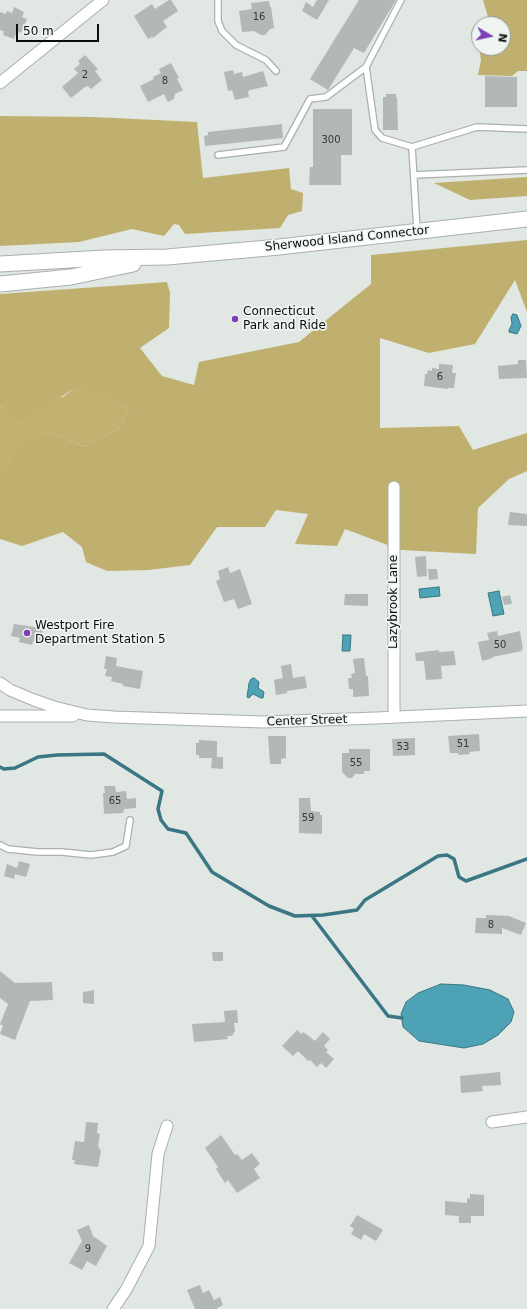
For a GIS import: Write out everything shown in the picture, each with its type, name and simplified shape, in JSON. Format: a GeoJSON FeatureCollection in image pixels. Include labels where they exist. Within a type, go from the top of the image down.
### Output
{"type":"FeatureCollection","features":[{"type":"Feature","properties":{"kind":"main road","name":"Sherwood Island Connector"},"geometry":{"type":"LineString","coordinates":[[0,264],[104,258],[167,257],[279,247],[527,220]]}},
{"type":"Feature","properties":{"kind":"main road","name":"Sherwood Island Connector"},"geometry":{"type":"LineString","coordinates":[[0,284],[71,277],[167,257]]}},
{"type":"Feature","properties":{"kind":"street"},"geometry":{"type":"LineString","coordinates":[[0,83],[103,0]]}},
{"type":"Feature","properties":{"kind":"street","name":"Lazybrook Lane"},"geometry":{"type":"LineString","coordinates":[[394,487],[394,717]]}},
{"type":"Feature","properties":{"kind":"street","name":"Center Street"},"geometry":{"type":"LineString","coordinates":[[0,683],[10,690],[34,700],[54,707],[87,715]]}},
{"type":"Feature","properties":{"kind":"street","name":"Center Street"},"geometry":{"type":"LineString","coordinates":[[0,716],[87,715],[264,722],[527,711]]}},
{"type":"Feature","properties":{"kind":"street"},"geometry":{"type":"LineString","coordinates":[[492,1122],[527,1118]]}},
{"type":"Feature","properties":{"kind":"street"},"geometry":{"type":"LineString","coordinates":[[112,1309],[126,1290],[149,1246],[158,1154],[167,1126]]}},
{"type":"Feature","properties":{"kind":"lane"},"geometry":{"type":"LineString","coordinates":[[218,0],[218,21],[222,31],[236,45],[266,60],[276,71]]}},
{"type":"Feature","properties":{"kind":"lane"},"geometry":{"type":"LineString","coordinates":[[218,155],[284,147],[310,99],[326,97],[366,67],[401,0]]}},
{"type":"Feature","properties":{"kind":"lane"},"geometry":{"type":"LineString","coordinates":[[366,67],[375,130],[382,138],[412,147],[477,127],[527,129]]}},
{"type":"Feature","properties":{"kind":"lane"},"geometry":{"type":"LineString","coordinates":[[412,147],[417,232]]}},
{"type":"Feature","properties":{"kind":"lane"},"geometry":{"type":"LineString","coordinates":[[414,175],[527,170]]}},
{"type":"Feature","properties":{"kind":"lane"},"geometry":{"type":"LineString","coordinates":[[0,845],[8,849],[38,852],[62,852],[91,855],[113,852],[126,846],[130,820]]}},
{"type":"Feature","properties":{"kind":"shaded area"},"geometry":{"type":"Polygon","coordinates":[[[483,0],[527,0],[527,71],[518,71],[512,76],[478,75],[480,56],[511,56],[511,16],[488,16],[483,0]]]}},
{"type":"Feature","properties":{"kind":"shaded area"},"geometry":{"type":"Polygon","coordinates":[[[0,116],[93,117],[197,122],[203,178],[289,168],[291,189],[303,193],[302,211],[288,215],[280,228],[185,234],[179,225],[174,224],[164,236],[132,229],[79,242],[0,246],[0,116]]]}},
{"type":"Feature","properties":{"kind":"shaded area"},"geometry":{"type":"Polygon","coordinates":[[[527,177],[527,196],[470,200],[434,183],[527,177]]]}},
{"type":"Feature","properties":{"kind":"shaded area"},"geometry":{"type":"Polygon","coordinates":[[[527,240],[527,312],[515,280],[475,344],[429,353],[380,338],[380,428],[459,426],[473,450],[527,433],[527,471],[509,479],[478,508],[476,554],[401,550],[345,529],[337,546],[295,544],[308,514],[276,510],[265,527],[217,527],[190,565],[148,570],[107,571],[86,562],[82,547],[63,532],[22,546],[0,539],[0,479],[23,442],[51,433],[85,447],[119,429],[129,409],[81,384],[25,420],[8,416],[4,406],[0,408],[0,294],[167,282],[170,293],[169,328],[140,348],[162,376],[194,385],[199,362],[299,342],[371,284],[371,255],[527,240]]]}},
{"type":"Feature","properties":{"kind":"shaded area"},"geometry":{"type":"Polygon","coordinates":[[[81,383],[129,409],[119,429],[85,447],[51,433],[0,479],[0,408],[4,406],[63,397],[81,383]]]}},
{"type":"Feature","properties":{"kind":"water"},"geometry":{"type":"Polygon","coordinates":[[[513,314],[517,315],[521,326],[517,334],[509,332],[512,324],[511,317],[513,314]]]}},
{"type":"Feature","properties":{"kind":"water"},"geometry":{"type":"Polygon","coordinates":[[[439,587],[440,596],[420,598],[419,589],[439,587]]]}},
{"type":"Feature","properties":{"kind":"water"},"geometry":{"type":"Polygon","coordinates":[[[499,591],[504,614],[493,616],[488,593],[499,591]]]}},
{"type":"Feature","properties":{"kind":"water"},"geometry":{"type":"Polygon","coordinates":[[[343,635],[351,635],[350,651],[342,651],[343,635]]]}},
{"type":"Feature","properties":{"kind":"water"},"geometry":{"type":"Polygon","coordinates":[[[254,678],[259,682],[258,688],[264,692],[263,698],[253,694],[249,698],[247,697],[249,683],[251,679],[254,678]]]}},
{"type":"Feature","properties":{"kind":"water"},"geometry":{"type":"Polygon","coordinates":[[[441,984],[464,985],[490,990],[508,999],[514,1012],[511,1022],[498,1035],[483,1044],[464,1048],[419,1041],[403,1027],[401,1014],[406,1002],[418,993],[441,984]]]}},
{"type":"Feature","properties":{"kind":"building"},"geometry":{"type":"Polygon","coordinates":[[[171,0],[178,11],[163,21],[167,27],[153,38],[148,39],[134,16],[152,4],[155,9],[171,0]]]}},
{"type":"Feature","properties":{"kind":"building"},"geometry":{"type":"Polygon","coordinates":[[[317,0],[329,0],[317,20],[302,11],[306,2],[313,7],[317,0]]]}},
{"type":"Feature","properties":{"kind":"building"},"geometry":{"type":"Polygon","coordinates":[[[359,0],[396,0],[364,53],[354,48],[328,90],[310,79],[359,0]]]}},
{"type":"Feature","properties":{"kind":"building"},"geometry":{"type":"Polygon","coordinates":[[[269,1],[274,28],[270,29],[265,35],[261,35],[254,31],[242,32],[239,11],[252,9],[251,3],[269,1]]]}},
{"type":"Feature","properties":{"kind":"building"},"geometry":{"type":"Polygon","coordinates":[[[14,7],[24,12],[22,17],[27,19],[21,33],[17,31],[14,39],[3,35],[4,31],[0,30],[0,12],[6,14],[7,11],[12,13],[14,7]]]}},
{"type":"Feature","properties":{"kind":"building"},"geometry":{"type":"Polygon","coordinates":[[[85,55],[98,69],[95,71],[102,80],[91,89],[88,86],[85,87],[71,98],[62,87],[78,73],[74,69],[80,64],[78,61],[85,55]]]}},
{"type":"Feature","properties":{"kind":"building"},"geometry":{"type":"Polygon","coordinates":[[[171,63],[179,78],[177,79],[183,90],[175,94],[174,99],[168,102],[164,94],[148,102],[140,86],[154,79],[153,77],[161,73],[159,69],[171,63]]]}},
{"type":"Feature","properties":{"kind":"building"},"geometry":{"type":"Polygon","coordinates":[[[233,70],[234,74],[242,72],[243,77],[263,71],[268,86],[250,90],[248,92],[249,97],[235,100],[232,90],[228,91],[224,72],[233,70]]]}},
{"type":"Feature","properties":{"kind":"building"},"geometry":{"type":"Polygon","coordinates":[[[485,76],[517,77],[517,107],[485,107],[485,76]]]}},
{"type":"Feature","properties":{"kind":"building"},"geometry":{"type":"Polygon","coordinates":[[[386,94],[396,94],[397,97],[398,130],[383,130],[383,97],[386,97],[386,94]]]}},
{"type":"Feature","properties":{"kind":"building"},"geometry":{"type":"Polygon","coordinates":[[[313,109],[352,109],[352,155],[341,155],[341,185],[309,185],[310,167],[313,167],[313,109]]]}},
{"type":"Feature","properties":{"kind":"building"},"geometry":{"type":"Polygon","coordinates":[[[282,124],[283,138],[205,146],[204,136],[208,135],[208,132],[282,124]]]}},
{"type":"Feature","properties":{"kind":"building"},"geometry":{"type":"Polygon","coordinates":[[[518,360],[526,360],[527,378],[499,379],[498,366],[518,364],[518,360]]]}},
{"type":"Feature","properties":{"kind":"building"},"geometry":{"type":"Polygon","coordinates":[[[439,364],[453,365],[452,373],[456,373],[454,388],[448,389],[424,386],[425,374],[427,374],[428,370],[432,371],[432,368],[439,369],[439,364]]]}},
{"type":"Feature","properties":{"kind":"building"},"geometry":{"type":"Polygon","coordinates":[[[510,512],[527,514],[527,526],[508,525],[510,512]]]}},
{"type":"Feature","properties":{"kind":"building"},"geometry":{"type":"Polygon","coordinates":[[[426,556],[427,576],[417,577],[415,557],[426,556]]]}},
{"type":"Feature","properties":{"kind":"building"},"geometry":{"type":"Polygon","coordinates":[[[228,567],[230,573],[240,569],[252,604],[238,609],[234,599],[224,602],[216,581],[220,579],[218,571],[228,567]]]}},
{"type":"Feature","properties":{"kind":"building"},"geometry":{"type":"Polygon","coordinates":[[[428,569],[437,569],[438,579],[429,580],[428,569]]]}},
{"type":"Feature","properties":{"kind":"building"},"geometry":{"type":"Polygon","coordinates":[[[345,594],[368,594],[368,606],[344,605],[345,594]]]}},
{"type":"Feature","properties":{"kind":"building"},"geometry":{"type":"Polygon","coordinates":[[[510,595],[512,604],[504,605],[502,597],[510,595]]]}},
{"type":"Feature","properties":{"kind":"building","name":"Westport Fire Department Station 5"},"geometry":{"type":"Polygon","coordinates":[[[14,624],[35,627],[43,630],[40,642],[33,641],[32,645],[19,642],[20,638],[11,636],[14,624]]]}},
{"type":"Feature","properties":{"kind":"building"},"geometry":{"type":"Polygon","coordinates":[[[497,631],[498,636],[520,631],[522,651],[492,657],[493,658],[482,661],[478,642],[489,640],[487,633],[497,631]]]}},
{"type":"Feature","properties":{"kind":"building"},"geometry":{"type":"Polygon","coordinates":[[[439,650],[439,652],[454,651],[456,665],[441,666],[442,679],[426,680],[424,661],[416,661],[415,653],[439,650]]]}},
{"type":"Feature","properties":{"kind":"building"},"geometry":{"type":"Polygon","coordinates":[[[106,656],[117,658],[116,666],[143,671],[140,689],[123,686],[123,684],[111,681],[112,677],[105,676],[107,669],[104,669],[106,656]]]}},
{"type":"Feature","properties":{"kind":"building"},"geometry":{"type":"Polygon","coordinates":[[[364,658],[366,676],[368,676],[369,696],[353,697],[353,689],[349,689],[348,678],[352,678],[351,674],[355,673],[353,659],[364,658]]]}},
{"type":"Feature","properties":{"kind":"building"},"geometry":{"type":"Polygon","coordinates":[[[291,664],[293,678],[305,676],[307,688],[287,691],[287,693],[276,695],[274,680],[283,678],[281,666],[291,664]]]}},
{"type":"Feature","properties":{"kind":"building"},"geometry":{"type":"Polygon","coordinates":[[[479,734],[480,751],[459,755],[458,753],[450,753],[448,736],[479,734]]]}},
{"type":"Feature","properties":{"kind":"building"},"geometry":{"type":"Polygon","coordinates":[[[268,736],[286,736],[286,758],[281,759],[281,764],[270,764],[268,736]]]}},
{"type":"Feature","properties":{"kind":"building"},"geometry":{"type":"Polygon","coordinates":[[[415,738],[415,755],[393,756],[392,739],[415,738]]]}},
{"type":"Feature","properties":{"kind":"building"},"geometry":{"type":"Polygon","coordinates":[[[199,740],[217,741],[217,757],[223,757],[223,769],[211,768],[212,758],[199,758],[199,755],[196,755],[196,743],[199,743],[199,740]]]}},
{"type":"Feature","properties":{"kind":"building"},"geometry":{"type":"Polygon","coordinates":[[[349,749],[370,749],[370,771],[364,771],[364,774],[355,774],[352,778],[348,778],[342,772],[342,753],[349,753],[349,749]]]}},
{"type":"Feature","properties":{"kind":"building"},"geometry":{"type":"Polygon","coordinates":[[[104,786],[115,786],[116,792],[126,791],[127,799],[136,798],[136,808],[124,809],[123,813],[104,814],[104,786]]]}},
{"type":"Feature","properties":{"kind":"building"},"geometry":{"type":"Polygon","coordinates":[[[299,798],[310,798],[311,811],[320,812],[320,815],[322,815],[322,834],[299,833],[299,798]]]}},
{"type":"Feature","properties":{"kind":"building"},"geometry":{"type":"Polygon","coordinates":[[[19,861],[30,864],[26,877],[15,874],[14,879],[4,876],[7,864],[17,868],[19,861]]]}},
{"type":"Feature","properties":{"kind":"building"},"geometry":{"type":"Polygon","coordinates":[[[486,915],[509,916],[526,923],[521,935],[502,928],[502,934],[475,933],[476,918],[486,918],[486,915]]]}},
{"type":"Feature","properties":{"kind":"building"},"geometry":{"type":"Polygon","coordinates":[[[212,952],[223,952],[223,961],[213,961],[212,952]]]}},
{"type":"Feature","properties":{"kind":"building"},"geometry":{"type":"Polygon","coordinates":[[[0,971],[15,983],[52,982],[53,1000],[30,1001],[15,1040],[0,1034],[3,1026],[0,1024],[8,1004],[0,998],[0,971]]]}},
{"type":"Feature","properties":{"kind":"building"},"geometry":{"type":"Polygon","coordinates":[[[94,990],[94,1004],[83,1003],[83,992],[94,990]]]}},
{"type":"Feature","properties":{"kind":"building"},"geometry":{"type":"Polygon","coordinates":[[[237,1010],[238,1023],[234,1023],[235,1031],[232,1036],[227,1036],[228,1039],[194,1042],[192,1024],[225,1022],[224,1011],[237,1010]]]}},
{"type":"Feature","properties":{"kind":"building"},"geometry":{"type":"Polygon","coordinates":[[[297,1030],[301,1034],[303,1032],[315,1041],[323,1032],[330,1039],[324,1046],[328,1050],[326,1052],[334,1059],[326,1068],[321,1063],[317,1067],[310,1060],[308,1061],[298,1051],[293,1056],[282,1046],[297,1030]]]}},
{"type":"Feature","properties":{"kind":"building"},"geometry":{"type":"Polygon","coordinates":[[[500,1072],[501,1085],[482,1086],[483,1091],[461,1093],[460,1076],[500,1072]]]}},
{"type":"Feature","properties":{"kind":"building"},"geometry":{"type":"Polygon","coordinates":[[[86,1122],[98,1123],[97,1133],[100,1134],[98,1146],[101,1151],[98,1167],[74,1164],[75,1160],[72,1160],[75,1141],[84,1142],[86,1122]]]}},
{"type":"Feature","properties":{"kind":"building"},"geometry":{"type":"Polygon","coordinates":[[[221,1135],[235,1155],[237,1154],[242,1160],[252,1153],[260,1164],[254,1169],[260,1178],[237,1193],[228,1180],[225,1183],[216,1169],[218,1167],[205,1148],[221,1135]]]}},
{"type":"Feature","properties":{"kind":"building"},"geometry":{"type":"Polygon","coordinates":[[[470,1194],[484,1195],[484,1216],[471,1216],[471,1223],[459,1223],[459,1216],[445,1215],[445,1201],[467,1203],[467,1198],[470,1199],[470,1194]]]}},
{"type":"Feature","properties":{"kind":"building"},"geometry":{"type":"Polygon","coordinates":[[[357,1215],[383,1230],[376,1241],[364,1234],[361,1240],[351,1234],[354,1229],[350,1226],[357,1215]]]}},
{"type":"Feature","properties":{"kind":"building"},"geometry":{"type":"Polygon","coordinates":[[[89,1225],[93,1236],[107,1246],[96,1266],[87,1261],[82,1270],[69,1263],[82,1241],[77,1230],[89,1225]]]}},
{"type":"Feature","properties":{"kind":"building"},"geometry":{"type":"Polygon","coordinates":[[[200,1285],[203,1293],[209,1290],[214,1300],[220,1297],[223,1305],[217,1308],[218,1309],[195,1309],[187,1290],[200,1285]]]}},
{"type":"Feature","properties":{"kind":"waterway"},"geometry":{"type":"LineString","coordinates":[[0,767],[4,769],[15,768],[38,757],[104,754],[162,791],[158,809],[161,820],[168,829],[186,833],[212,872],[269,906],[295,916],[323,915],[357,910],[365,900],[438,856],[447,855],[454,859],[459,877],[466,881],[527,859]]}},
{"type":"Feature","properties":{"kind":"waterway"},"geometry":{"type":"LineString","coordinates":[[312,916],[388,1016],[402,1018]]}},
{"type":"Feature","properties":{"kind":"place","name":"Connecticut Park and Ride"},"geometry":{"type":"Point","coordinates":[235,319]}},
{"type":"Feature","properties":{"kind":"place","name":"Westport Fire Department Station 5"},"geometry":{"type":"Point","coordinates":[27,633]}}]}
